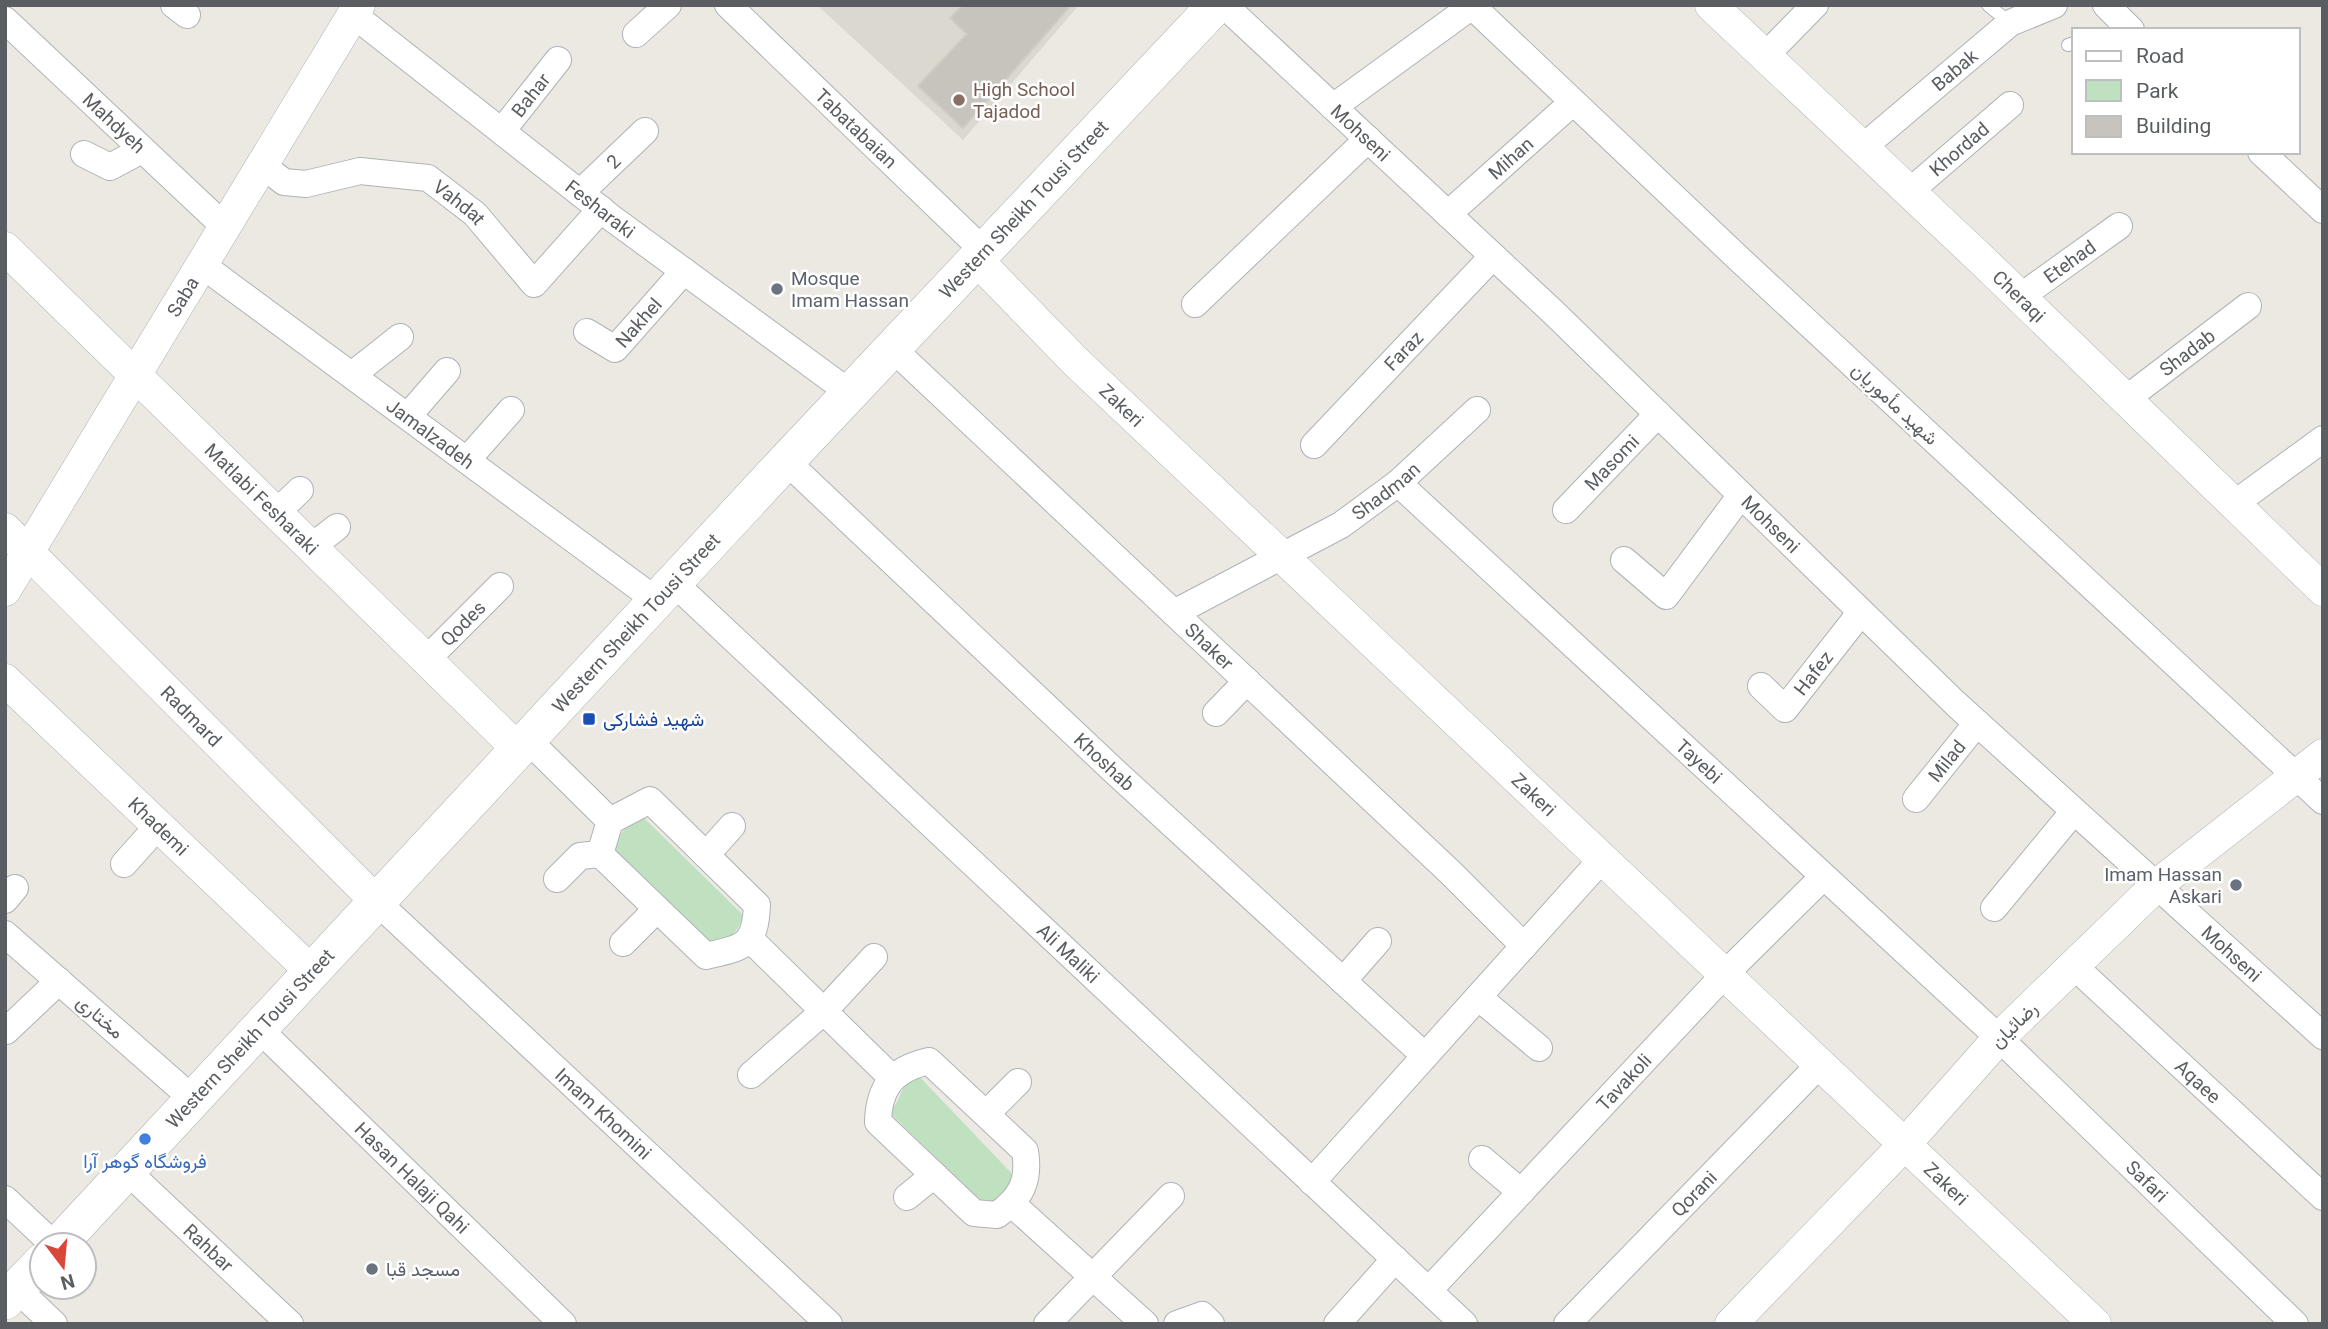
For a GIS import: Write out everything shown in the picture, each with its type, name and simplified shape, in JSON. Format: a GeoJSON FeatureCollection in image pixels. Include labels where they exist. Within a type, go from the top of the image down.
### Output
{"type":"FeatureCollection","features":[{"type":"Feature","properties":{"kind":"main road","name":"Western Sheikh Tousi Street"},"geometry":{"type":"LineString","coordinates":[[69,1231],[260,1030],[786,461],[1216,5]]}},
{"type":"Feature","properties":{"kind":"main road"},"geometry":{"type":"LineString","coordinates":[[11,1295],[28,1277]]}},
{"type":"Feature","properties":{"kind":"street"},"geometry":{"type":"LineString","coordinates":[[636,34],[668,5]]}},
{"type":"Feature","properties":{"kind":"street","name":"Tabatabaian"},"geometry":{"type":"LineString","coordinates":[[728,5],[980,256]]}},
{"type":"Feature","properties":{"kind":"street","name":"Mohseni"},"geometry":{"type":"LineString","coordinates":[[1224,5],[1493,256],[1977,723],[2323,1036]]}},
{"type":"Feature","properties":{"kind":"street","name":"Cheraqi"},"geometry":{"type":"LineString","coordinates":[[1711,5],[2323,590]]}},
{"type":"Feature","properties":{"kind":"street"},"geometry":{"type":"LineString","coordinates":[[1765,56],[1815,5]]}},
{"type":"Feature","properties":{"kind":"street","name":"Babak"},"geometry":{"type":"LineString","coordinates":[[1862,148],[2010,23],[2054,5]]}},
{"type":"Feature","properties":{"kind":"street"},"geometry":{"type":"LineString","coordinates":[[2106,5],[2123,28]]}},
{"type":"Feature","properties":{"kind":"street"},"geometry":{"type":"LineString","coordinates":[[1333,107],[1471,6]]}},
{"type":"Feature","properties":{"kind":"street","name":"شهید مأموریان"},"geometry":{"type":"LineString","coordinates":[[1471,6],[2323,800]]}},
{"type":"Feature","properties":{"kind":"street","name":"Fesharaki"},"geometry":{"type":"LineString","coordinates":[[357,10],[591,201],[850,393]]}},
{"type":"Feature","properties":{"kind":"street","name":"Saba"},"geometry":{"type":"LineString","coordinates":[[5,590],[357,10]]}},
{"type":"Feature","properties":{"kind":"street","name":"Mahdyeh"},"geometry":{"type":"LineString","coordinates":[[5,20],[225,227]]}},
{"type":"Feature","properties":{"kind":"street","name":"Bahar"},"geometry":{"type":"LineString","coordinates":[[502,131],[558,60]]}},
{"type":"Feature","properties":{"kind":"street","name":"Mihan"},"geometry":{"type":"LineString","coordinates":[[1448,214],[1573,102]]}},
{"type":"Feature","properties":{"kind":"street","name":"Khordad"},"geometry":{"type":"LineString","coordinates":[[1909,192],[2010,105]]}},
{"type":"Feature","properties":{"kind":"street","name":"2"},"geometry":{"type":"LineString","coordinates":[[591,201],[645,131]]}},
{"type":"Feature","properties":{"kind":"street"},"geometry":{"type":"LineString","coordinates":[[1195,304],[1368,139]]}},
{"type":"Feature","properties":{"kind":"street"},"geometry":{"type":"LineString","coordinates":[[84,155],[110,167],[142,150]]}},
{"type":"Feature","properties":{"kind":"street"},"geometry":{"type":"LineString","coordinates":[[2263,154],[2323,210]]}},
{"type":"Feature","properties":{"kind":"street","name":"Vahdat"},"geometry":{"type":"LineString","coordinates":[[262,166],[284,182],[306,184],[360,171],[428,178],[475,214],[534,284],[591,201]]}},
{"type":"Feature","properties":{"kind":"street","name":"Etehad"},"geometry":{"type":"LineString","coordinates":[[2020,298],[2119,226]]}},
{"type":"Feature","properties":{"kind":"street","name":"Matlabi Fesharaki"},"geometry":{"type":"LineString","coordinates":[[5,248],[426,660],[523,745]]}},
{"type":"Feature","properties":{"kind":"street","name":"Zakeri"},"geometry":{"type":"LineString","coordinates":[[980,256],[1075,361],[1906,1143],[2079,1318]]}},
{"type":"Feature","properties":{"kind":"street","name":"Faraz"},"geometry":{"type":"LineString","coordinates":[[1314,445],[1493,256]]}},
{"type":"Feature","properties":{"kind":"street","name":"Jamalzadeh"},"geometry":{"type":"LineString","coordinates":[[202,265],[467,460],[665,592]]}},
{"type":"Feature","properties":{"kind":"street","name":"Nakhel"},"geometry":{"type":"LineString","coordinates":[[587,332],[615,349],[684,271]]}},
{"type":"Feature","properties":{"kind":"street","name":"Shadab"},"geometry":{"type":"LineString","coordinates":[[2126,400],[2248,306]]}},
{"type":"Feature","properties":{"kind":"street"},"geometry":{"type":"LineString","coordinates":[[352,375],[401,337]]}},
{"type":"Feature","properties":{"kind":"street","name":"Shaker"},"geometry":{"type":"LineString","coordinates":[[893,349],[1451,873],[1524,946]]}},
{"type":"Feature","properties":{"kind":"street"},"geometry":{"type":"LineString","coordinates":[[408,416],[447,370]]}},
{"type":"Feature","properties":{"kind":"street"},"geometry":{"type":"LineString","coordinates":[[467,460],[511,410]]}},
{"type":"Feature","properties":{"kind":"street","name":"Shadman"},"geometry":{"type":"LineString","coordinates":[[1174,613],[1283,558],[1341,525],[1398,483],[1477,410]]}},
{"type":"Feature","properties":{"kind":"street","name":"Masomi"},"geometry":{"type":"LineString","coordinates":[[1566,510],[1658,414]]}},
{"type":"Feature","properties":{"kind":"street"},"geometry":{"type":"LineString","coordinates":[[2234,504],[2323,439]]}},
{"type":"Feature","properties":{"kind":"street","name":"Khoshab"},"geometry":{"type":"LineString","coordinates":[[786,461],[1112,769],[1425,1056]]}},
{"type":"Feature","properties":{"kind":"street","name":"Tayebi"},"geometry":{"type":"LineString","coordinates":[[1398,483],[1999,1038]]}},
{"type":"Feature","properties":{"kind":"street"},"geometry":{"type":"LineString","coordinates":[[275,514],[300,490]]}},
{"type":"Feature","properties":{"kind":"street"},"geometry":{"type":"LineString","coordinates":[[1624,560],[1666,596],[1741,495]]}},
{"type":"Feature","properties":{"kind":"street"},"geometry":{"type":"LineString","coordinates":[[310,548],[337,527]]}},
{"type":"Feature","properties":{"kind":"street","name":"Radmard"},"geometry":{"type":"LineString","coordinates":[[5,529],[377,902]]}},
{"type":"Feature","properties":{"kind":"street","name":"Qodes"},"geometry":{"type":"LineString","coordinates":[[426,660],[500,586]]}},
{"type":"Feature","properties":{"kind":"street","name":"Ali Maliki"},"geometry":{"type":"LineString","coordinates":[[665,592],[1464,1324]]}},
{"type":"Feature","properties":{"kind":"street","name":"Hafez"},"geometry":{"type":"LineString","coordinates":[[1761,686],[1785,709],[1861,612]]}},
{"type":"Feature","properties":{"kind":"street","name":"Khademi"},"geometry":{"type":"LineString","coordinates":[[5,680],[312,972]]}},
{"type":"Feature","properties":{"kind":"street"},"geometry":{"type":"LineString","coordinates":[[1216,713],[1247,681]]}},
{"type":"Feature","properties":{"kind":"street","name":"Milad"},"geometry":{"type":"LineString","coordinates":[[1916,799],[1977,723]]}},
{"type":"Feature","properties":{"kind":"street"},"geometry":{"type":"LineString","coordinates":[[523,745],[610,821]]}},
{"type":"Feature","properties":{"kind":"street","name":"رضائیان"},"geometry":{"type":"LineString","coordinates":[[1731,1324],[1906,1143],[1999,1038],[2157,885],[2323,755]]}},
{"type":"Feature","properties":{"kind":"street"},"geometry":{"type":"LineString","coordinates":[[557,879],[580,856],[600,854],[706,956],[729,951],[750,939],[756,931],[757,905],[650,800],[610,821],[600,854]]}},
{"type":"Feature","properties":{"kind":"street"},"geometry":{"type":"LineString","coordinates":[[1994,908],[2074,811]]}},
{"type":"Feature","properties":{"kind":"street"},"geometry":{"type":"LineString","coordinates":[[124,864],[158,826]]}},
{"type":"Feature","properties":{"kind":"street"},"geometry":{"type":"LineString","coordinates":[[706,855],[732,826]]}},
{"type":"Feature","properties":{"kind":"street"},"geometry":{"type":"LineString","coordinates":[[1312,1182],[1602,859]]}},
{"type":"Feature","properties":{"kind":"street","name":"Tavakoli"},"geometry":{"type":"LineString","coordinates":[[1429,1290],[1725,974],[1824,877]]}},
{"type":"Feature","properties":{"kind":"street","name":"Imam Khomini"},"geometry":{"type":"LineString","coordinates":[[377,902],[829,1324]]}},
{"type":"Feature","properties":{"kind":"street"},"geometry":{"type":"LineString","coordinates":[[623,943],[657,909]]}},
{"type":"Feature","properties":{"kind":"street","name":"مختاری"},"geometry":{"type":"LineString","coordinates":[[5,934],[194,1100]]}},
{"type":"Feature","properties":{"kind":"street"},"geometry":{"type":"LineString","coordinates":[[750,939],[891,1077]]}},
{"type":"Feature","properties":{"kind":"street"},"geometry":{"type":"LineString","coordinates":[[1343,981],[1378,941]]}},
{"type":"Feature","properties":{"kind":"street"},"geometry":{"type":"LineString","coordinates":[[751,1075],[824,1012],[874,957]]}},
{"type":"Feature","properties":{"kind":"street","name":"Aqaee"},"geometry":{"type":"LineString","coordinates":[[2075,967],[2323,1197]]}},
{"type":"Feature","properties":{"kind":"street"},"geometry":{"type":"LineString","coordinates":[[6,1031],[59,981]]}},
{"type":"Feature","properties":{"kind":"street"},"geometry":{"type":"LineString","coordinates":[[1478,997],[1539,1048]]}},
{"type":"Feature","properties":{"kind":"street","name":"Hasan Halaji Qahi"},"geometry":{"type":"LineString","coordinates":[[260,1030],[564,1324]]}},
{"type":"Feature","properties":{"kind":"street","name":"Safari"},"geometry":{"type":"LineString","coordinates":[[1999,1038],[2295,1324]]}},
{"type":"Feature","properties":{"kind":"street"},"geometry":{"type":"LineString","coordinates":[[929,1061],[986,1114],[1026,1151],[1028,1173],[1021,1193],[997,1215],[974,1213],[878,1122],[879,1104],[891,1077],[912,1065],[929,1061]]}},
{"type":"Feature","properties":{"kind":"street","name":"Qorani"},"geometry":{"type":"LineString","coordinates":[[1567,1324],[1820,1064]]}},
{"type":"Feature","properties":{"kind":"street"},"geometry":{"type":"LineString","coordinates":[[986,1114],[1018,1082]]}},
{"type":"Feature","properties":{"kind":"street"},"geometry":{"type":"LineString","coordinates":[[1482,1159],[1521,1192]]}},
{"type":"Feature","properties":{"kind":"street","name":"Rahbar"},"geometry":{"type":"LineString","coordinates":[[127,1171],[290,1324]]}},
{"type":"Feature","properties":{"kind":"street"},"geometry":{"type":"LineString","coordinates":[[907,1197],[934,1175]]}},
{"type":"Feature","properties":{"kind":"street"},"geometry":{"type":"LineString","coordinates":[[1047,1324],[1171,1196]]}},
{"type":"Feature","properties":{"kind":"street"},"geometry":{"type":"LineString","coordinates":[[5,1199],[40,1231]]}},
{"type":"Feature","properties":{"kind":"street"},"geometry":{"type":"LineString","coordinates":[[1012,1204],[1145,1324]]}},
{"type":"Feature","properties":{"kind":"street"},"geometry":{"type":"LineString","coordinates":[[1337,1324],[1395,1259]]}},
{"type":"Feature","properties":{"kind":"street"},"geometry":{"type":"LineString","coordinates":[[11,1295],[54,1324]]}},
{"type":"Feature","properties":{"kind":"street"},"geometry":{"type":"LineString","coordinates":[[1177,1324],[1202,1315],[1211,1324]]}},
{"type":"Feature","properties":{"kind":"lane"},"geometry":{"type":"LineString","coordinates":[[1988,5],[2010,23]]}},
{"type":"Feature","properties":{"kind":"shaded area","name":"High School Tajadod"},"geometry":{"type":"Polygon","coordinates":[[[817,5],[1079,5],[963,140],[817,5]]]}},
{"type":"Feature","properties":{"kind":"green space"},"geometry":{"type":"Polygon","coordinates":[[[644,818],[743,915],[738,927],[728,938],[711,946],[613,853],[619,835],[644,818]]]}},
{"type":"Feature","properties":{"kind":"green space"},"geometry":{"type":"Polygon","coordinates":[[[916,1073],[1016,1178],[999,1201],[986,1206],[890,1113],[906,1084],[916,1073]]]}},
{"type":"Feature","properties":{"kind":"building"},"geometry":{"type":"Polygon","coordinates":[[[963,5],[1071,5],[963,128],[918,86],[967,34],[950,18],[963,5]]]}},
{"type":"Feature","properties":{"kind":"place","name":"High School Tajadod"},"geometry":{"type":"Point","coordinates":[959,100]}},
{"type":"Feature","properties":{"kind":"place","name":"Mosque Imam Hassan"},"geometry":{"type":"Point","coordinates":[777,289]}},
{"type":"Feature","properties":{"kind":"place","name":"شهید فشارکی"},"geometry":{"type":"Point","coordinates":[589,719]}},
{"type":"Feature","properties":{"kind":"place","name":"Imam Hassan Askari"},"geometry":{"type":"Point","coordinates":[2236,885]}},
{"type":"Feature","properties":{"kind":"place","name":"فروشگاه گوهر آرا"},"geometry":{"type":"Point","coordinates":[145,1139]}},
{"type":"Feature","properties":{"kind":"place","name":"مسجد قبا"},"geometry":{"type":"Point","coordinates":[372,1269]}}]}
